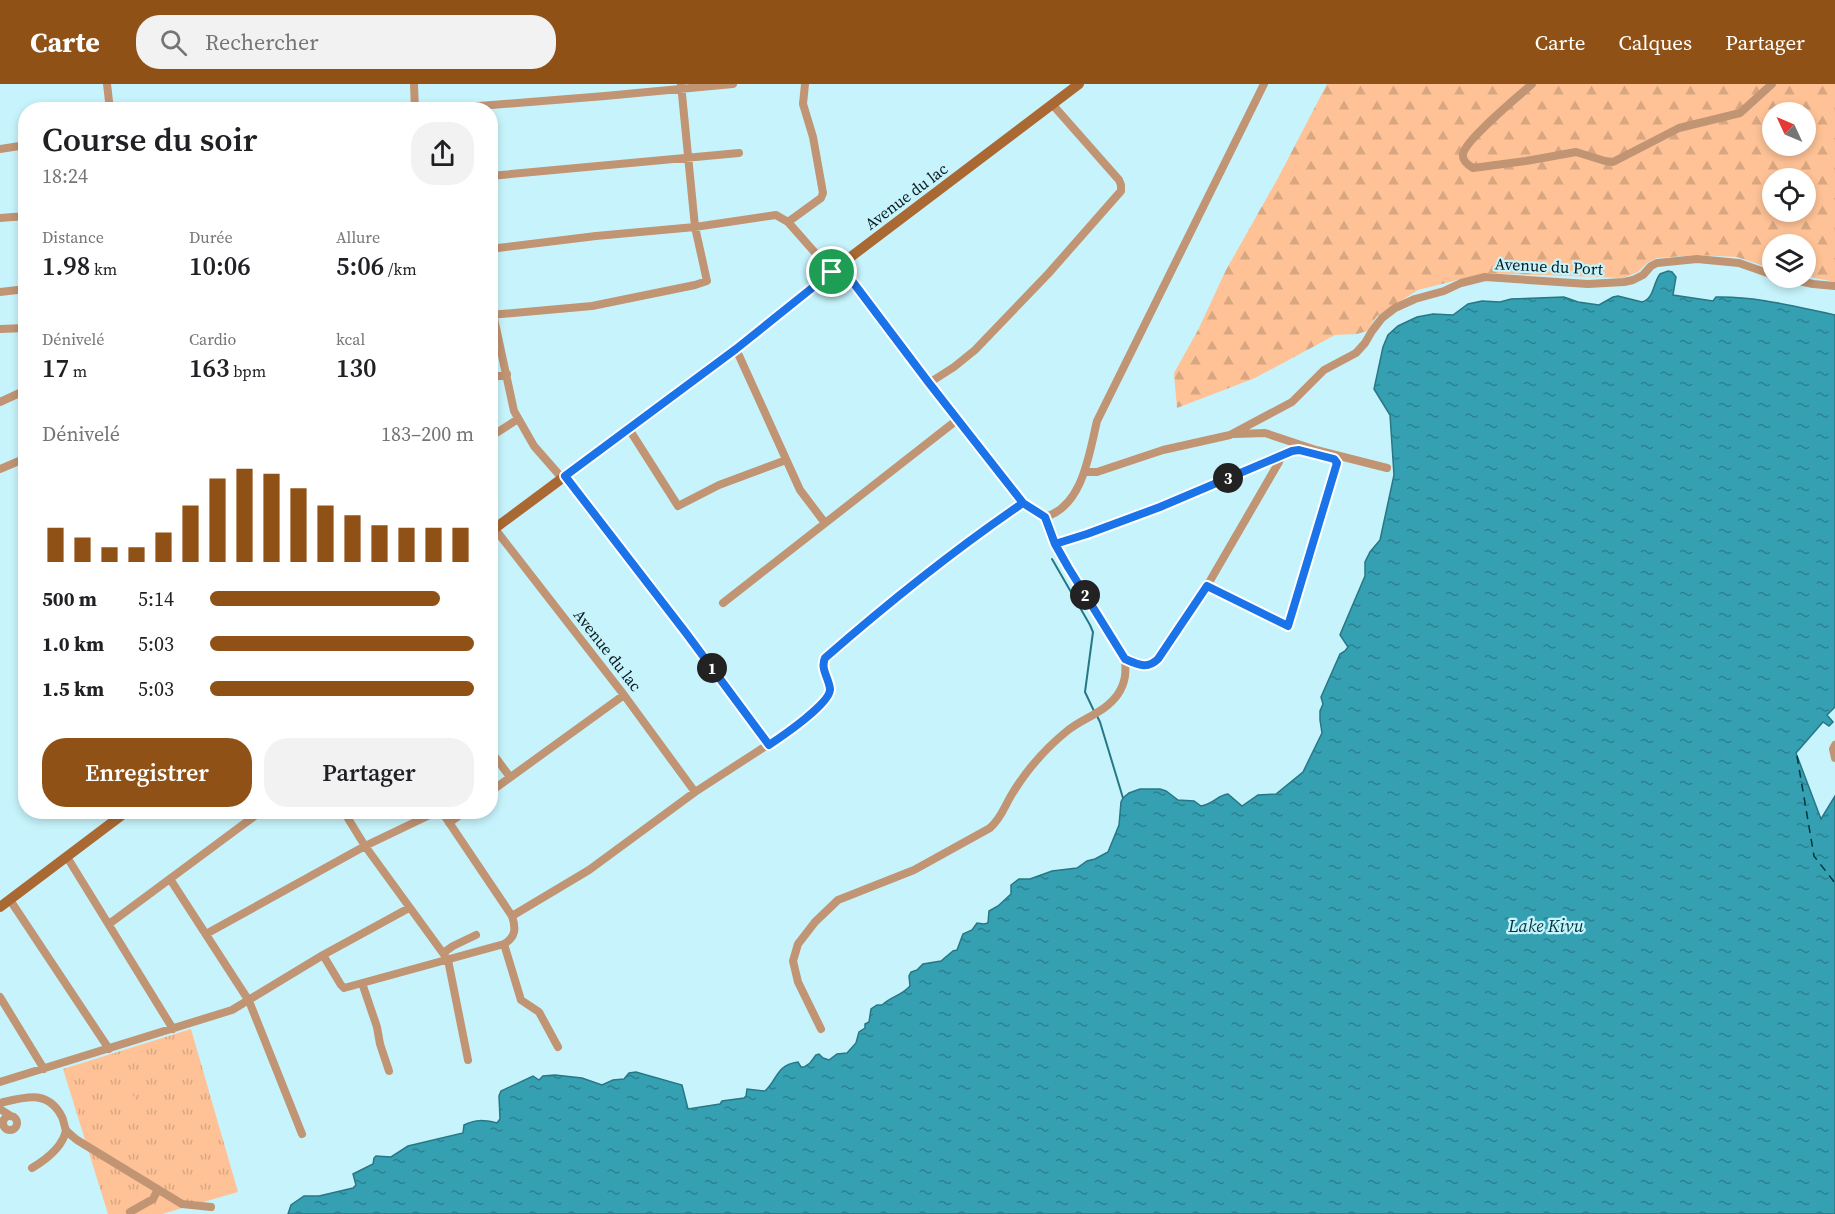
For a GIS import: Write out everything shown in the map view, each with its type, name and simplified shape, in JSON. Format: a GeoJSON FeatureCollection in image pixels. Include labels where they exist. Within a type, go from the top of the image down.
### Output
{"type":"FeatureCollection","features":[{"type":"Feature","properties":{"kind":"main road","name":"Avenue du lac"},"geometry":{"type":"LineString","coordinates":[[498,526],[736,349],[836,268],[1079,84]]}},
{"type":"Feature","properties":{"kind":"main road"},"geometry":{"type":"LineString","coordinates":[[0,908],[117,819]]}},
{"type":"Feature","properties":{"kind":"street"},"geometry":{"type":"LineString","coordinates":[[107,84],[109,102]]}},
{"type":"Feature","properties":{"kind":"street"},"geometry":{"type":"LineString","coordinates":[[414,84],[415,102]]}},
{"type":"Feature","properties":{"kind":"street"},"geometry":{"type":"LineString","coordinates":[[498,105],[606,96],[681,86],[734,84]]}},
{"type":"Feature","properties":{"kind":"street"},"geometry":{"type":"LineString","coordinates":[[788,222],[821,198],[824,193],[813,137],[803,104],[805,84]]}},
{"type":"Feature","properties":{"kind":"street"},"geometry":{"type":"LineString","coordinates":[[1045,517],[1065,507],[1084,472],[1097,421],[1264,84]]}},
{"type":"Feature","properties":{"kind":"street"},"geometry":{"type":"LineString","coordinates":[[1532,84],[1467,146],[1463,154],[1468,165],[1473,168],[1576,152],[1613,162],[1679,128],[1740,113],[1772,84]]}},
{"type":"Feature","properties":{"kind":"street"},"geometry":{"type":"LineString","coordinates":[[498,314],[592,306],[707,281],[695,227],[681,86]]}},
{"type":"Feature","properties":{"kind":"street"},"geometry":{"type":"LineString","coordinates":[[929,383],[975,350],[1048,274],[1121,190],[1119,180],[1052,104]]}},
{"type":"Feature","properties":{"kind":"street"},"geometry":{"type":"LineString","coordinates":[[0,149],[18,146]]}},
{"type":"Feature","properties":{"kind":"street"},"geometry":{"type":"LineString","coordinates":[[498,175],[739,153]]}},
{"type":"Feature","properties":{"kind":"street"},"geometry":{"type":"LineString","coordinates":[[498,248],[695,227],[776,215],[788,222],[836,268],[1023,503],[1045,517],[1055,544],[1125,659],[1127,675],[1119,693],[1111,703],[1067,731],[1048,748],[1011,795],[998,821],[990,828],[914,870],[838,900],[815,922],[798,944],[793,961],[798,982],[821,1029]]}},
{"type":"Feature","properties":{"kind":"street"},"geometry":{"type":"LineString","coordinates":[[0,218],[18,217]]}},
{"type":"Feature","properties":{"kind":"street","name":"Avenue du Port"},"geometry":{"type":"LineString","coordinates":[[1084,472],[1097,472],[1163,450],[1230,435],[1292,402],[1324,370],[1356,353],[1382,318],[1395,308],[1461,283],[1485,277],[1588,284],[1624,282],[1643,275],[1657,263],[1697,260],[1739,263],[1762,271]]}},
{"type":"Feature","properties":{"kind":"street"},"geometry":{"type":"LineString","coordinates":[[1816,284],[1835,286]]}},
{"type":"Feature","properties":{"kind":"street"},"geometry":{"type":"LineString","coordinates":[[0,292],[18,291]]}},
{"type":"Feature","properties":{"kind":"street"},"geometry":{"type":"LineString","coordinates":[[0,329],[18,328]]}},
{"type":"Feature","properties":{"kind":"street"},"geometry":{"type":"LineString","coordinates":[[498,339],[513,407],[534,446],[564,477],[686,633],[769,745]]}},
{"type":"Feature","properties":{"kind":"street"},"geometry":{"type":"LineString","coordinates":[[736,349],[800,490],[825,523]]}},
{"type":"Feature","properties":{"kind":"street"},"geometry":{"type":"LineString","coordinates":[[498,376],[507,374]]}},
{"type":"Feature","properties":{"kind":"street"},"geometry":{"type":"LineString","coordinates":[[0,402],[18,394]]}},
{"type":"Feature","properties":{"kind":"street"},"geometry":{"type":"LineString","coordinates":[[498,432],[518,419]]}},
{"type":"Feature","properties":{"kind":"street"},"geometry":{"type":"LineString","coordinates":[[723,603],[957,420]]}},
{"type":"Feature","properties":{"kind":"street"},"geometry":{"type":"LineString","coordinates":[[630,429],[678,506],[719,484],[786,460]]}},
{"type":"Feature","properties":{"kind":"street"},"geometry":{"type":"LineString","coordinates":[[1230,435],[1265,433],[1316,450],[1387,468]]}},
{"type":"Feature","properties":{"kind":"street"},"geometry":{"type":"LineString","coordinates":[[1055,544],[1160,507],[1281,455],[1299,450],[1334,459],[1337,463],[1288,626],[1207,586]]}},
{"type":"Feature","properties":{"kind":"street"},"geometry":{"type":"LineString","coordinates":[[1125,659],[1140,666],[1154,664],[1207,586],[1281,455]]}},
{"type":"Feature","properties":{"kind":"street"},"geometry":{"type":"LineString","coordinates":[[0,469],[18,461]]}},
{"type":"Feature","properties":{"kind":"street"},"geometry":{"type":"LineString","coordinates":[[512,916],[590,870],[695,792],[792,729],[827,699],[830,690],[823,666],[825,658],[879,611],[1023,503]]}},
{"type":"Feature","properties":{"kind":"street","name":"Avenue du lac"},"geometry":{"type":"LineString","coordinates":[[498,536],[624,695],[695,792]]}},
{"type":"Feature","properties":{"kind":"street"},"geometry":{"type":"LineString","coordinates":[[498,786],[624,695]]}},
{"type":"Feature","properties":{"kind":"street"},"geometry":{"type":"LineString","coordinates":[[1835,745],[1833,749],[1835,758]]}},
{"type":"Feature","properties":{"kind":"street"},"geometry":{"type":"LineString","coordinates":[[498,761],[510,777]]}},
{"type":"Feature","properties":{"kind":"street"},"geometry":{"type":"LineString","coordinates":[[109,924],[251,819]]}},
{"type":"Feature","properties":{"kind":"street"},"geometry":{"type":"LineString","coordinates":[[348,819],[365,846],[445,956],[468,1060]]}},
{"type":"Feature","properties":{"kind":"street"},"geometry":{"type":"LineString","coordinates":[[206,934],[365,846],[421,819]]}},
{"type":"Feature","properties":{"kind":"street"},"geometry":{"type":"LineString","coordinates":[[323,955],[344,988],[445,956],[504,944],[510,940],[515,926],[512,916],[446,819]]}},
{"type":"Feature","properties":{"kind":"street"},"geometry":{"type":"LineString","coordinates":[[449,823],[454,819]]}},
{"type":"Feature","properties":{"kind":"street"},"geometry":{"type":"LineString","coordinates":[[67,857],[173,1029]]}},
{"type":"Feature","properties":{"kind":"street"},"geometry":{"type":"LineString","coordinates":[[170,879],[249,1001],[302,1134]]}},
{"type":"Feature","properties":{"kind":"street"},"geometry":{"type":"LineString","coordinates":[[10,900],[109,1048]]}},
{"type":"Feature","properties":{"kind":"street"},"geometry":{"type":"LineString","coordinates":[[0,1082],[232,1010],[323,955],[410,908]]}},
{"type":"Feature","properties":{"kind":"street"},"geometry":{"type":"LineString","coordinates":[[445,956],[453,946],[476,935]]}},
{"type":"Feature","properties":{"kind":"street"},"geometry":{"type":"LineString","coordinates":[[504,944],[521,1000],[539,1012],[558,1047]]}},
{"type":"Feature","properties":{"kind":"street"},"geometry":{"type":"LineString","coordinates":[[362,983],[378,1028],[380,1044],[389,1071]]}},
{"type":"Feature","properties":{"kind":"street"},"geometry":{"type":"LineString","coordinates":[[0,997],[3,1006],[44,1069]]}},
{"type":"Feature","properties":{"kind":"street"},"geometry":{"type":"LineString","coordinates":[[0,1103],[26,1097],[43,1097],[54,1105],[63,1118],[66,1130],[65,1139],[43,1161],[32,1168]]}},
{"type":"Feature","properties":{"kind":"street"},"geometry":{"type":"LineString","coordinates":[[0,1109],[16,1120],[16,1126],[12,1129],[3,1126]]}},
{"type":"Feature","properties":{"kind":"street"},"geometry":{"type":"LineString","coordinates":[[66,1130],[77,1140],[182,1204],[212,1207]]}},
{"type":"Feature","properties":{"kind":"street"},"geometry":{"type":"LineString","coordinates":[[130,1212],[153,1199],[158,1189]]}},
{"type":"Feature","properties":{"kind":"green space"},"geometry":{"type":"Polygon","coordinates":[[[1327,84],[1835,84],[1835,282],[1816,278],[1816,234],[1762,234],[1762,265],[1737,257],[1697,255],[1657,258],[1647,263],[1638,272],[1623,278],[1485,273],[1418,290],[1377,316],[1367,331],[1335,335],[1255,378],[1177,408],[1174,373],[1198,330],[1226,270],[1327,84]]]}},
{"type":"Feature","properties":{"kind":"green space"},"geometry":{"type":"Polygon","coordinates":[[[191,1029],[238,1192],[162,1214],[108,1214],[63,1069],[191,1029]]]}},
{"type":"Feature","properties":{"kind":"green space"},"geometry":{"type":"Polygon","coordinates":[[[129,1084],[141,1116],[125,1122],[113,1090],[129,1084]]]}},
{"type":"Feature","properties":{"kind":"water","name":"Lake Kivu"},"geometry":{"type":"Polygon","coordinates":[[[1668,271],[1676,277],[1673,295],[1713,301],[1716,297],[1746,298],[1835,315],[1835,707],[1827,715],[1833,722],[1829,726],[1823,722],[1796,753],[1821,819],[1835,796],[1835,1214],[288,1214],[291,1205],[304,1196],[319,1196],[353,1188],[356,1185],[353,1174],[373,1164],[376,1156],[391,1157],[408,1146],[463,1133],[464,1125],[472,1122],[497,1123],[500,1119],[499,1096],[501,1091],[533,1076],[539,1080],[543,1076],[555,1075],[582,1078],[602,1085],[613,1080],[624,1079],[629,1073],[636,1072],[682,1085],[688,1109],[744,1098],[747,1089],[765,1091],[785,1066],[798,1062],[801,1067],[804,1067],[819,1054],[829,1060],[837,1054],[847,1053],[856,1043],[859,1032],[869,1022],[871,1009],[882,1005],[907,989],[910,986],[911,972],[923,964],[941,961],[957,950],[963,934],[972,930],[977,923],[988,923],[989,911],[1011,894],[1011,885],[1019,879],[1030,879],[1052,871],[1077,868],[1108,852],[1119,825],[1121,802],[1129,793],[1140,789],[1160,789],[1178,800],[1194,801],[1201,806],[1228,794],[1242,806],[1258,795],[1276,794],[1303,772],[1322,733],[1320,711],[1323,704],[1321,697],[1340,654],[1348,647],[1340,635],[1365,576],[1365,562],[1380,540],[1394,475],[1390,415],[1374,389],[1383,347],[1388,335],[1398,326],[1417,317],[1433,314],[1453,315],[1468,304],[1482,301],[1500,302],[1511,299],[1564,297],[1599,305],[1618,296],[1642,302],[1649,298],[1660,274],[1668,271]]]}},
{"type":"Feature","properties":{"kind":"waterway"},"geometry":{"type":"LineString","coordinates":[[1052,559],[1093,632],[1085,692],[1094,711]]}},
{"type":"Feature","properties":{"kind":"waterway"},"geometry":{"type":"LineString","coordinates":[[1097,716],[1123,798]]}},
{"type":"Feature","properties":{"kind":"ferry route"},"geometry":{"type":"LineString","coordinates":[[1797,756],[1814,856],[1835,883]]}},
{"type":"Feature","properties":{"kind":"route"},"geometry":{"type":"LineString","coordinates":[[832,272],[736,349],[565,476],[769,745],[827,699],[830,690],[823,666],[825,658],[879,611],[1023,503],[1045,517],[1055,544],[1125,659],[1140,666],[1154,664],[1207,586],[1288,626],[1293,603],[1337,463],[1334,459],[1299,450],[1292,451],[1160,507],[1055,544],[1045,517],[1023,503],[840,265],[832,272]]}}]}
